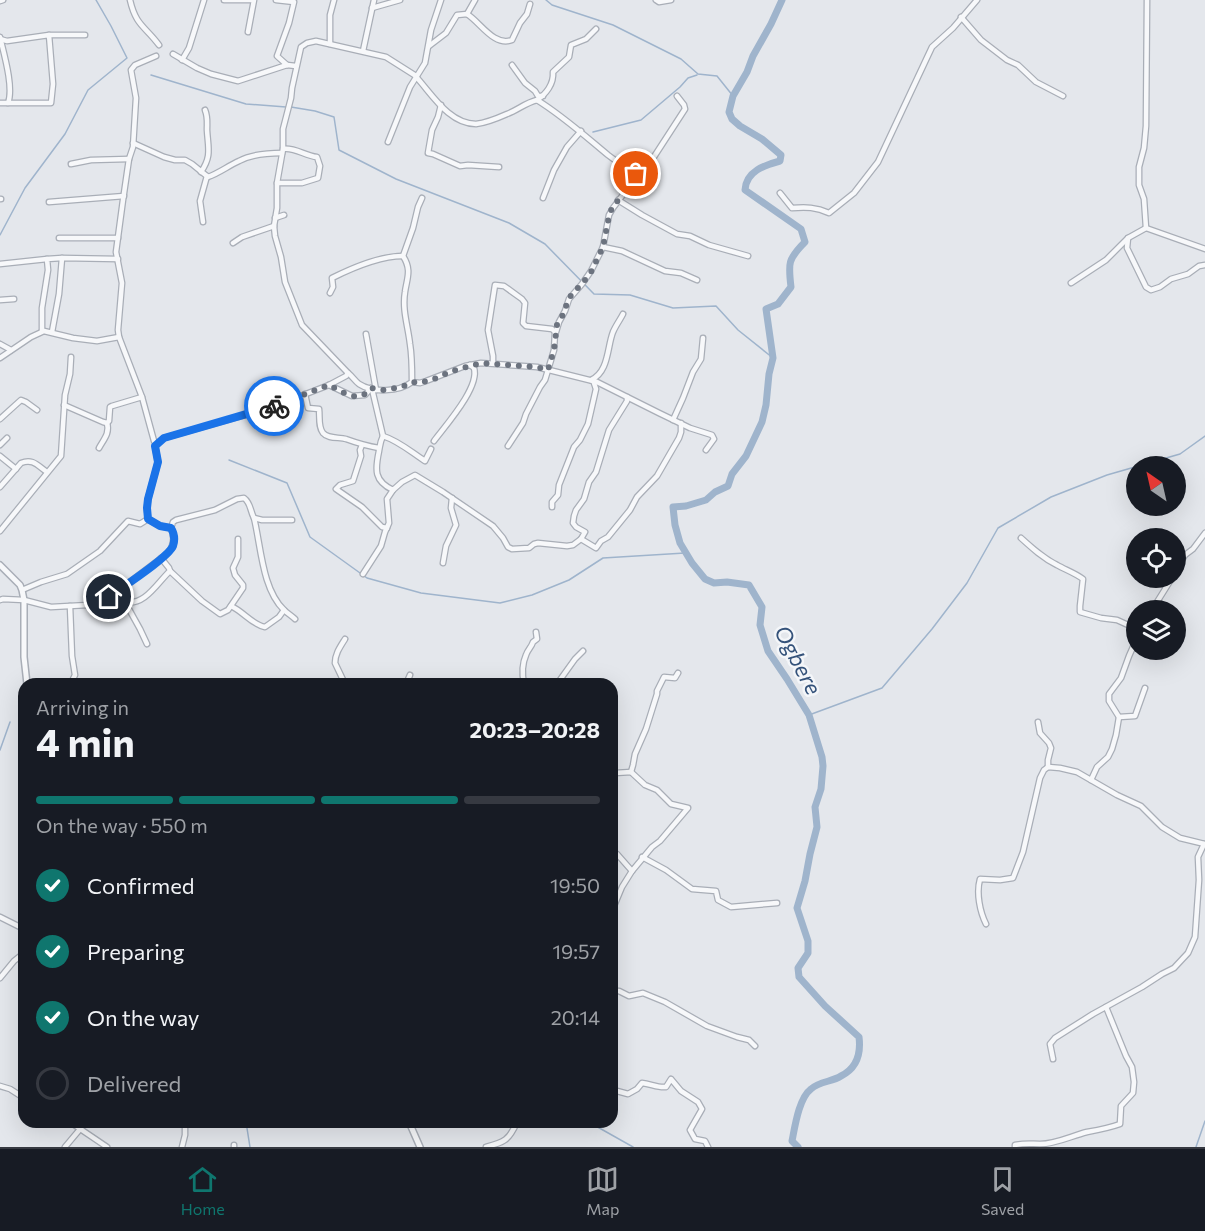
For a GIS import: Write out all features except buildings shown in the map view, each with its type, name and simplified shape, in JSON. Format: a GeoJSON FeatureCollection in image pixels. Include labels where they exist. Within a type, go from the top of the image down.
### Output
{"type":"FeatureCollection","features":[{"type":"Feature","properties":{"kind":"street"},"geometry":{"type":"LineString","coordinates":[[130,0],[133,14],[139,24],[159,45]]}},
{"type":"Feature","properties":{"kind":"street"},"geometry":{"type":"LineString","coordinates":[[182,60],[189,48],[204,0]]}},
{"type":"Feature","properties":{"kind":"street"},"geometry":{"type":"LineString","coordinates":[[224,0],[252,0],[248,32]]}},
{"type":"Feature","properties":{"kind":"street"},"geometry":{"type":"LineString","coordinates":[[276,0],[294,2],[289,24],[277,56],[287,65]]}},
{"type":"Feature","properties":{"kind":"street"},"geometry":{"type":"LineString","coordinates":[[330,44],[330,15],[334,0]]}},
{"type":"Feature","properties":{"kind":"street"},"geometry":{"type":"LineString","coordinates":[[363,51],[374,0]]}},
{"type":"Feature","properties":{"kind":"street"},"geometry":{"type":"LineString","coordinates":[[372,8],[400,0]]}},
{"type":"Feature","properties":{"kind":"street"},"geometry":{"type":"LineString","coordinates":[[388,142],[402,104],[424,63],[431,30],[441,0]]}},
{"type":"Feature","properties":{"kind":"street"},"geometry":{"type":"LineString","coordinates":[[467,14],[475,0]]}},
{"type":"Feature","properties":{"kind":"street"},"geometry":{"type":"LineString","coordinates":[[656,0],[659,2],[670,0]]}},
{"type":"Feature","properties":{"kind":"street"},"geometry":{"type":"LineString","coordinates":[[780,193],[792,208],[818,208],[830,213],[854,193],[878,162],[932,47],[953,28],[977,0]]}},
{"type":"Feature","properties":{"kind":"street"},"geometry":{"type":"LineString","coordinates":[[1146,228],[1144,199],[1139,185],[1139,166],[1144,148],[1146,126],[1147,0]]}},
{"type":"Feature","properties":{"kind":"street"},"geometry":{"type":"LineString","coordinates":[[429,46],[446,33],[457,15],[467,14],[481,28],[501,41],[513,40],[519,23],[527,14],[530,4]]}},
{"type":"Feature","properties":{"kind":"street"},"geometry":{"type":"LineString","coordinates":[[962,17],[981,40],[1007,60],[1018,65],[1036,82],[1062,96]]}},
{"type":"Feature","properties":{"kind":"street"},"geometry":{"type":"LineString","coordinates":[[596,29],[586,39],[571,45],[569,57],[553,72],[549,88],[543,96],[509,113],[478,124],[466,123],[454,117],[416,76],[386,57],[316,41],[301,47],[284,129],[274,226],[285,282],[302,325],[361,385],[373,389],[402,387],[412,382],[420,383],[481,363],[537,367],[592,380],[673,420],[712,435],[714,440],[706,450]]}},
{"type":"Feature","properties":{"kind":"street"},"geometry":{"type":"LineString","coordinates":[[0,103],[51,103],[53,84],[49,35]]}},
{"type":"Feature","properties":{"kind":"street"},"geometry":{"type":"LineString","coordinates":[[0,38],[7,41],[49,35],[86,35]]}},
{"type":"Feature","properties":{"kind":"street"},"geometry":{"type":"LineString","coordinates":[[0,38],[10,86],[8,103]]}},
{"type":"Feature","properties":{"kind":"street"},"geometry":{"type":"LineString","coordinates":[[173,54],[197,68],[238,81],[287,65],[296,66]]}},
{"type":"Feature","properties":{"kind":"street"},"geometry":{"type":"LineString","coordinates":[[148,519],[148,499],[158,462],[156,444],[153,441],[142,398],[119,338],[122,283],[116,252],[129,159],[134,143],[136,98],[131,70],[135,65],[156,56]]}},
{"type":"Feature","properties":{"kind":"street"},"geometry":{"type":"LineString","coordinates":[[512,65],[538,96],[543,96]]}},
{"type":"Feature","properties":{"kind":"street"},"geometry":{"type":"LineString","coordinates":[[508,446],[524,423],[526,414],[545,380],[554,350],[555,332],[559,321],[569,299],[591,272],[603,247],[612,208],[636,174],[648,166],[685,109],[676,96]]}},
{"type":"Feature","properties":{"kind":"street"},"geometry":{"type":"LineString","coordinates":[[537,100],[581,131],[610,157],[636,174]]}},
{"type":"Feature","properties":{"kind":"street"},"geometry":{"type":"LineString","coordinates":[[441,105],[432,130],[428,153],[460,166],[499,167]]}},
{"type":"Feature","properties":{"kind":"street"},"geometry":{"type":"LineString","coordinates":[[201,172],[210,154],[205,110]]}},
{"type":"Feature","properties":{"kind":"street"},"geometry":{"type":"LineString","coordinates":[[543,198],[554,170],[567,147],[581,131]]}},
{"type":"Feature","properties":{"kind":"street"},"geometry":{"type":"LineString","coordinates":[[134,143],[164,158],[185,160],[207,176],[214,175],[240,160],[288,148],[317,157],[320,166],[318,178],[302,183],[277,183]]}},
{"type":"Feature","properties":{"kind":"street"},"geometry":{"type":"LineString","coordinates":[[70,164],[91,160],[129,159]]}},
{"type":"Feature","properties":{"kind":"street"},"geometry":{"type":"LineString","coordinates":[[202,222],[200,201],[207,176]]}},
{"type":"Feature","properties":{"kind":"street"},"geometry":{"type":"LineString","coordinates":[[49,202],[123,196]]}},
{"type":"Feature","properties":{"kind":"street"},"geometry":{"type":"LineString","coordinates":[[403,256],[422,198]]}},
{"type":"Feature","properties":{"kind":"street"},"geometry":{"type":"LineString","coordinates":[[618,200],[677,234],[690,236],[709,245],[748,256]]}},
{"type":"Feature","properties":{"kind":"street"},"geometry":{"type":"LineString","coordinates":[[275,218],[284,215]]}},
{"type":"Feature","properties":{"kind":"street"},"geometry":{"type":"LineString","coordinates":[[234,243],[242,237],[274,226]]}},
{"type":"Feature","properties":{"kind":"street"},"geometry":{"type":"LineString","coordinates":[[1071,283],[1106,260],[1128,238],[1146,228],[1205,249]]}},
{"type":"Feature","properties":{"kind":"street"},"geometry":{"type":"LineString","coordinates":[[59,238],[118,238]]}},
{"type":"Feature","properties":{"kind":"street"},"geometry":{"type":"LineString","coordinates":[[1128,238],[1127,248],[1146,287],[1151,290],[1205,265]]}},
{"type":"Feature","properties":{"kind":"street"},"geometry":{"type":"LineString","coordinates":[[603,247],[622,251],[665,272],[681,273],[697,280]]}},
{"type":"Feature","properties":{"kind":"street"},"geometry":{"type":"LineString","coordinates":[[330,293],[333,287],[332,278],[394,256],[403,256]]}},
{"type":"Feature","properties":{"kind":"street"},"geometry":{"type":"LineString","coordinates":[[403,256],[406,258],[409,276],[405,293],[405,319],[410,343],[412,382]]}},
{"type":"Feature","properties":{"kind":"street"},"geometry":{"type":"LineString","coordinates":[[0,264],[62,258],[118,259]]}},
{"type":"Feature","properties":{"kind":"street"},"geometry":{"type":"LineString","coordinates":[[52,332],[59,294],[62,258]]}},
{"type":"Feature","properties":{"kind":"street"},"geometry":{"type":"LineString","coordinates":[[42,331],[47,259]]}},
{"type":"Feature","properties":{"kind":"street"},"geometry":{"type":"LineString","coordinates":[[492,363],[493,356],[488,330],[497,284],[507,288],[525,303],[523,323],[526,326],[552,329],[555,332]]}},
{"type":"Feature","properties":{"kind":"street"},"geometry":{"type":"LineString","coordinates":[[0,300],[14,299]]}},
{"type":"Feature","properties":{"kind":"street"},"geometry":{"type":"LineString","coordinates":[[592,380],[600,374],[605,364],[614,332],[623,314]]}},
{"type":"Feature","properties":{"kind":"street"},"geometry":{"type":"LineString","coordinates":[[0,358],[42,331],[97,341],[119,338]]}},
{"type":"Feature","properties":{"kind":"street"},"geometry":{"type":"LineString","coordinates":[[366,333],[373,389],[383,436],[376,459],[377,473],[384,486],[393,490]]}},
{"type":"Feature","properties":{"kind":"street"},"geometry":{"type":"LineString","coordinates":[[673,420],[693,372],[701,359],[703,338]]}},
{"type":"Feature","properties":{"kind":"street"},"geometry":{"type":"LineString","coordinates":[[0,345],[11,350]]}},
{"type":"Feature","properties":{"kind":"street"},"geometry":{"type":"LineString","coordinates":[[0,531],[61,456],[64,405],[71,357]]}},
{"type":"Feature","properties":{"kind":"street"},"geometry":{"type":"LineString","coordinates":[[434,441],[474,384],[476,374],[470,365]]}},
{"type":"Feature","properties":{"kind":"street"},"geometry":{"type":"LineString","coordinates":[[156,444],[164,438],[270,408],[329,385],[348,373]]}},
{"type":"Feature","properties":{"kind":"street"},"geometry":{"type":"LineString","coordinates":[[552,507],[574,447],[588,424],[596,388],[592,380]]}},
{"type":"Feature","properties":{"kind":"street"},"geometry":{"type":"LineString","coordinates":[[329,385],[356,397],[365,395],[373,389]]}},
{"type":"Feature","properties":{"kind":"street"},"geometry":{"type":"LineString","coordinates":[[305,394],[308,408],[318,409],[322,433],[326,436],[344,438],[379,448]]}},
{"type":"Feature","properties":{"kind":"street"},"geometry":{"type":"LineString","coordinates":[[363,574],[381,546],[389,523],[386,501],[388,496],[402,482],[416,475],[493,526],[508,547],[512,549],[529,548],[534,544],[542,543],[573,545],[581,539],[585,532],[573,523],[576,510],[584,499],[589,483],[596,472],[609,430],[627,401],[627,397]]}},
{"type":"Feature","properties":{"kind":"street"},"geometry":{"type":"LineString","coordinates":[[99,448],[108,434],[107,423],[110,407],[142,398]]}},
{"type":"Feature","properties":{"kind":"street"},"geometry":{"type":"LineString","coordinates":[[0,419],[21,400],[37,410]]}},
{"type":"Feature","properties":{"kind":"street"},"geometry":{"type":"LineString","coordinates":[[64,405],[107,423]]}},
{"type":"Feature","properties":{"kind":"street"},"geometry":{"type":"LineString","coordinates":[[581,539],[596,548],[608,537],[630,510],[637,497],[657,476],[679,438],[681,423]]}},
{"type":"Feature","properties":{"kind":"street"},"geometry":{"type":"LineString","coordinates":[[383,436],[407,448],[425,461],[431,449]]}},
{"type":"Feature","properties":{"kind":"street"},"geometry":{"type":"LineString","coordinates":[[0,445],[7,438]]}},
{"type":"Feature","properties":{"kind":"street"},"geometry":{"type":"LineString","coordinates":[[362,445],[353,481],[340,485],[336,489],[352,498],[382,527],[387,528]]}},
{"type":"Feature","properties":{"kind":"street"},"geometry":{"type":"LineString","coordinates":[[0,456],[16,469]]}},
{"type":"Feature","properties":{"kind":"street"},"geometry":{"type":"LineString","coordinates":[[0,487],[21,463],[29,460],[47,472]]}},
{"type":"Feature","properties":{"kind":"street"},"geometry":{"type":"LineString","coordinates":[[0,600],[24,600],[51,607],[87,606],[111,596],[172,548],[173,522],[215,510],[244,498],[250,505],[250,512],[254,518],[265,575],[284,610],[295,619]]}},
{"type":"Feature","properties":{"kind":"street"},"geometry":{"type":"LineString","coordinates":[[443,564],[446,546],[456,525],[451,508],[452,498]]}},
{"type":"Feature","properties":{"kind":"street"},"geometry":{"type":"LineString","coordinates":[[254,518],[292,520]]}},
{"type":"Feature","properties":{"kind":"street"},"geometry":{"type":"LineString","coordinates":[[148,519],[160,526],[171,528]]}},
{"type":"Feature","properties":{"kind":"street"},"geometry":{"type":"LineString","coordinates":[[22,590],[67,574],[100,550],[128,521],[140,524],[148,519]]}},
{"type":"Feature","properties":{"kind":"street"},"geometry":{"type":"LineString","coordinates":[[1186,554],[1205,533]]}},
{"type":"Feature","properties":{"kind":"street"},"geometry":{"type":"LineString","coordinates":[[1021,538],[1044,557],[1083,579],[1080,612],[1126,624]]}},
{"type":"Feature","properties":{"kind":"street"},"geometry":{"type":"LineString","coordinates":[[162,558],[170,571],[220,614],[228,610],[243,588],[233,568],[238,557],[238,539]]}},
{"type":"Feature","properties":{"kind":"street"},"geometry":{"type":"LineString","coordinates":[[0,565],[20,585],[22,590],[26,678]]}},
{"type":"Feature","properties":{"kind":"street"},"geometry":{"type":"LineString","coordinates":[[111,596],[124,602],[138,602],[148,595],[170,571]]}},
{"type":"Feature","properties":{"kind":"street"},"geometry":{"type":"LineString","coordinates":[[124,602],[147,644]]}},
{"type":"Feature","properties":{"kind":"street"},"geometry":{"type":"LineString","coordinates":[[70,606],[74,678]]}},
{"type":"Feature","properties":{"kind":"street"},"geometry":{"type":"LineString","coordinates":[[231,606],[257,625],[265,627],[279,617],[284,610]]}},
{"type":"Feature","properties":{"kind":"street"},"geometry":{"type":"LineString","coordinates":[[523,678],[522,670],[526,653],[532,647],[532,642],[537,639],[536,632]]}},
{"type":"Feature","properties":{"kind":"street"},"geometry":{"type":"LineString","coordinates":[[342,678],[335,660],[345,639]]}},
{"type":"Feature","properties":{"kind":"street"},"geometry":{"type":"LineString","coordinates":[[561,678],[583,651]]}},
{"type":"Feature","properties":{"kind":"street"},"geometry":{"type":"LineString","coordinates":[[1091,780],[1097,767],[1108,757],[1112,749],[1119,717],[1109,701],[1109,694],[1121,678],[1128,660]]}},
{"type":"Feature","properties":{"kind":"street"},"geometry":{"type":"LineString","coordinates":[[630,772],[660,684],[664,677],[675,678],[678,673]]}},
{"type":"Feature","properties":{"kind":"street"},"geometry":{"type":"LineString","coordinates":[[1119,717],[1135,716],[1145,688]]}},
{"type":"Feature","properties":{"kind":"street"},"geometry":{"type":"LineString","coordinates":[[1038,722],[1040,733],[1051,748],[1048,767]]}},
{"type":"Feature","properties":{"kind":"street"},"geometry":{"type":"LineString","coordinates":[[986,924],[982,916],[978,888],[980,879],[1013,878],[1023,852],[1040,778],[1048,767],[1077,772],[1141,806],[1162,826],[1180,838],[1204,844],[1198,857],[1196,937],[1188,953],[1174,968],[1054,1038],[1050,1044],[1053,1059]]}},
{"type":"Feature","properties":{"kind":"street"},"geometry":{"type":"LineString","coordinates":[[618,772],[630,772],[645,785],[657,790],[671,804],[688,808],[660,841],[642,857],[618,896]]}},
{"type":"Feature","properties":{"kind":"street"},"geometry":{"type":"LineString","coordinates":[[618,855],[632,871]]}},
{"type":"Feature","properties":{"kind":"street"},"geometry":{"type":"LineString","coordinates":[[642,857],[666,870],[692,889],[716,891],[718,900],[731,907],[777,903]]}},
{"type":"Feature","properties":{"kind":"street"},"geometry":{"type":"LineString","coordinates":[[0,917],[18,926]]}},
{"type":"Feature","properties":{"kind":"street"},"geometry":{"type":"LineString","coordinates":[[0,978],[18,958]]}},
{"type":"Feature","properties":{"kind":"street"},"geometry":{"type":"LineString","coordinates":[[618,991],[629,996],[643,993],[665,1002],[707,1026],[749,1040],[755,1046]]}},
{"type":"Feature","properties":{"kind":"street"},"geometry":{"type":"LineString","coordinates":[[1015,1147],[1023,1143],[1040,1144],[1062,1141],[1120,1124],[1121,1106],[1133,1093],[1134,1082],[1132,1067],[1106,1007]]}},
{"type":"Feature","properties":{"kind":"street"},"geometry":{"type":"LineString","coordinates":[[618,1092],[628,1094],[642,1083],[666,1088],[671,1079],[681,1091],[698,1102],[702,1109],[690,1130],[695,1139],[705,1141],[708,1147]]}},
{"type":"Feature","properties":{"kind":"street"},"geometry":{"type":"LineString","coordinates":[[0,1086],[18,1094]]}},
{"type":"Feature","properties":{"kind":"street"},"geometry":{"type":"LineString","coordinates":[[64,1147],[81,1128],[107,1147]]}},
{"type":"Feature","properties":{"kind":"street"},"geometry":{"type":"LineString","coordinates":[[182,1147],[185,1128]]}},
{"type":"Feature","properties":{"kind":"street"},"geometry":{"type":"LineString","coordinates":[[412,1128],[420,1147]]}},
{"type":"Feature","properties":{"kind":"street"},"geometry":{"type":"LineString","coordinates":[[486,1147],[503,1142],[510,1137],[514,1128]]}},
{"type":"Feature","properties":{"kind":"waterway"},"geometry":{"type":"LineString","coordinates":[[0,235],[25,188],[65,134],[88,90],[127,58],[96,0]]}},
{"type":"Feature","properties":{"kind":"waterway"},"geometry":{"type":"LineString","coordinates":[[546,0],[552,5],[613,25],[681,59],[698,74],[717,76],[733,96]]}},
{"type":"Feature","properties":{"kind":"waterway","name":"Ogbere"},"geometry":{"type":"LineString","coordinates":[[782,0],[733,96],[729,112],[732,119],[740,126],[762,139],[781,155],[780,161],[757,170],[749,178],[745,190],[801,229],[805,242],[790,262],[791,287],[778,304],[766,309],[773,358],[762,422],[746,456],[732,474],[728,486],[715,492],[706,500],[673,507],[680,543],[705,579],[714,583],[749,585],[762,607],[760,625],[768,651],[809,715],[822,757],[821,789],[815,807],[817,827],[797,908],[808,941],[808,953],[798,968],[799,977],[825,1006],[859,1037],[859,1049],[857,1060],[851,1069],[837,1078],[818,1084],[803,1099],[792,1141],[798,1147]]}},
{"type":"Feature","properties":{"kind":"waterway"},"geometry":{"type":"LineString","coordinates":[[151,75],[246,104],[286,107]]}},
{"type":"Feature","properties":{"kind":"waterway"},"geometry":{"type":"LineString","coordinates":[[593,132],[641,120],[688,78],[697,75]]}},
{"type":"Feature","properties":{"kind":"waterway"},"geometry":{"type":"LineString","coordinates":[[291,107],[334,117],[339,150],[396,179],[509,223],[545,244],[594,294],[630,295],[673,308],[716,306],[738,330],[773,358]]}},
{"type":"Feature","properties":{"kind":"waterway"},"geometry":{"type":"LineString","coordinates":[[809,715],[882,688],[967,583],[998,528],[1051,497],[1107,475],[1180,454],[1205,436]]}},
{"type":"Feature","properties":{"kind":"waterway"},"geometry":{"type":"LineString","coordinates":[[229,460],[287,483],[310,537],[367,578],[421,593],[500,603],[532,595],[569,580],[603,558],[685,553]]}},
{"type":"Feature","properties":{"kind":"waterway"},"geometry":{"type":"LineString","coordinates":[[0,750],[10,722]]}},
{"type":"Feature","properties":{"kind":"waterway"},"geometry":{"type":"LineString","coordinates":[[1196,1147],[1205,1121]]}},
{"type":"Feature","properties":{"kind":"waterway"},"geometry":{"type":"LineString","coordinates":[[247,1128],[250,1147]]}},
{"type":"Feature","properties":{"kind":"waterway"},"geometry":{"type":"LineString","coordinates":[[599,1128],[633,1147]]}},
{"type":"Feature","properties":{"kind":"way so far"},"geometry":{"type":"LineString","coordinates":[[274,406],[329,385],[352,396],[361,397],[371,388],[384,390],[402,387],[412,382],[420,383],[476,363],[537,367],[548,370],[554,350],[555,332],[567,302],[591,272],[603,247],[612,208],[636,174]]}},
{"type":"Feature","properties":{"kind":"route"},"geometry":{"type":"LineString","coordinates":[[109,597],[172,548],[174,534],[171,528],[160,526],[148,519],[148,499],[158,462],[156,444],[164,438],[274,406]]}}]}
